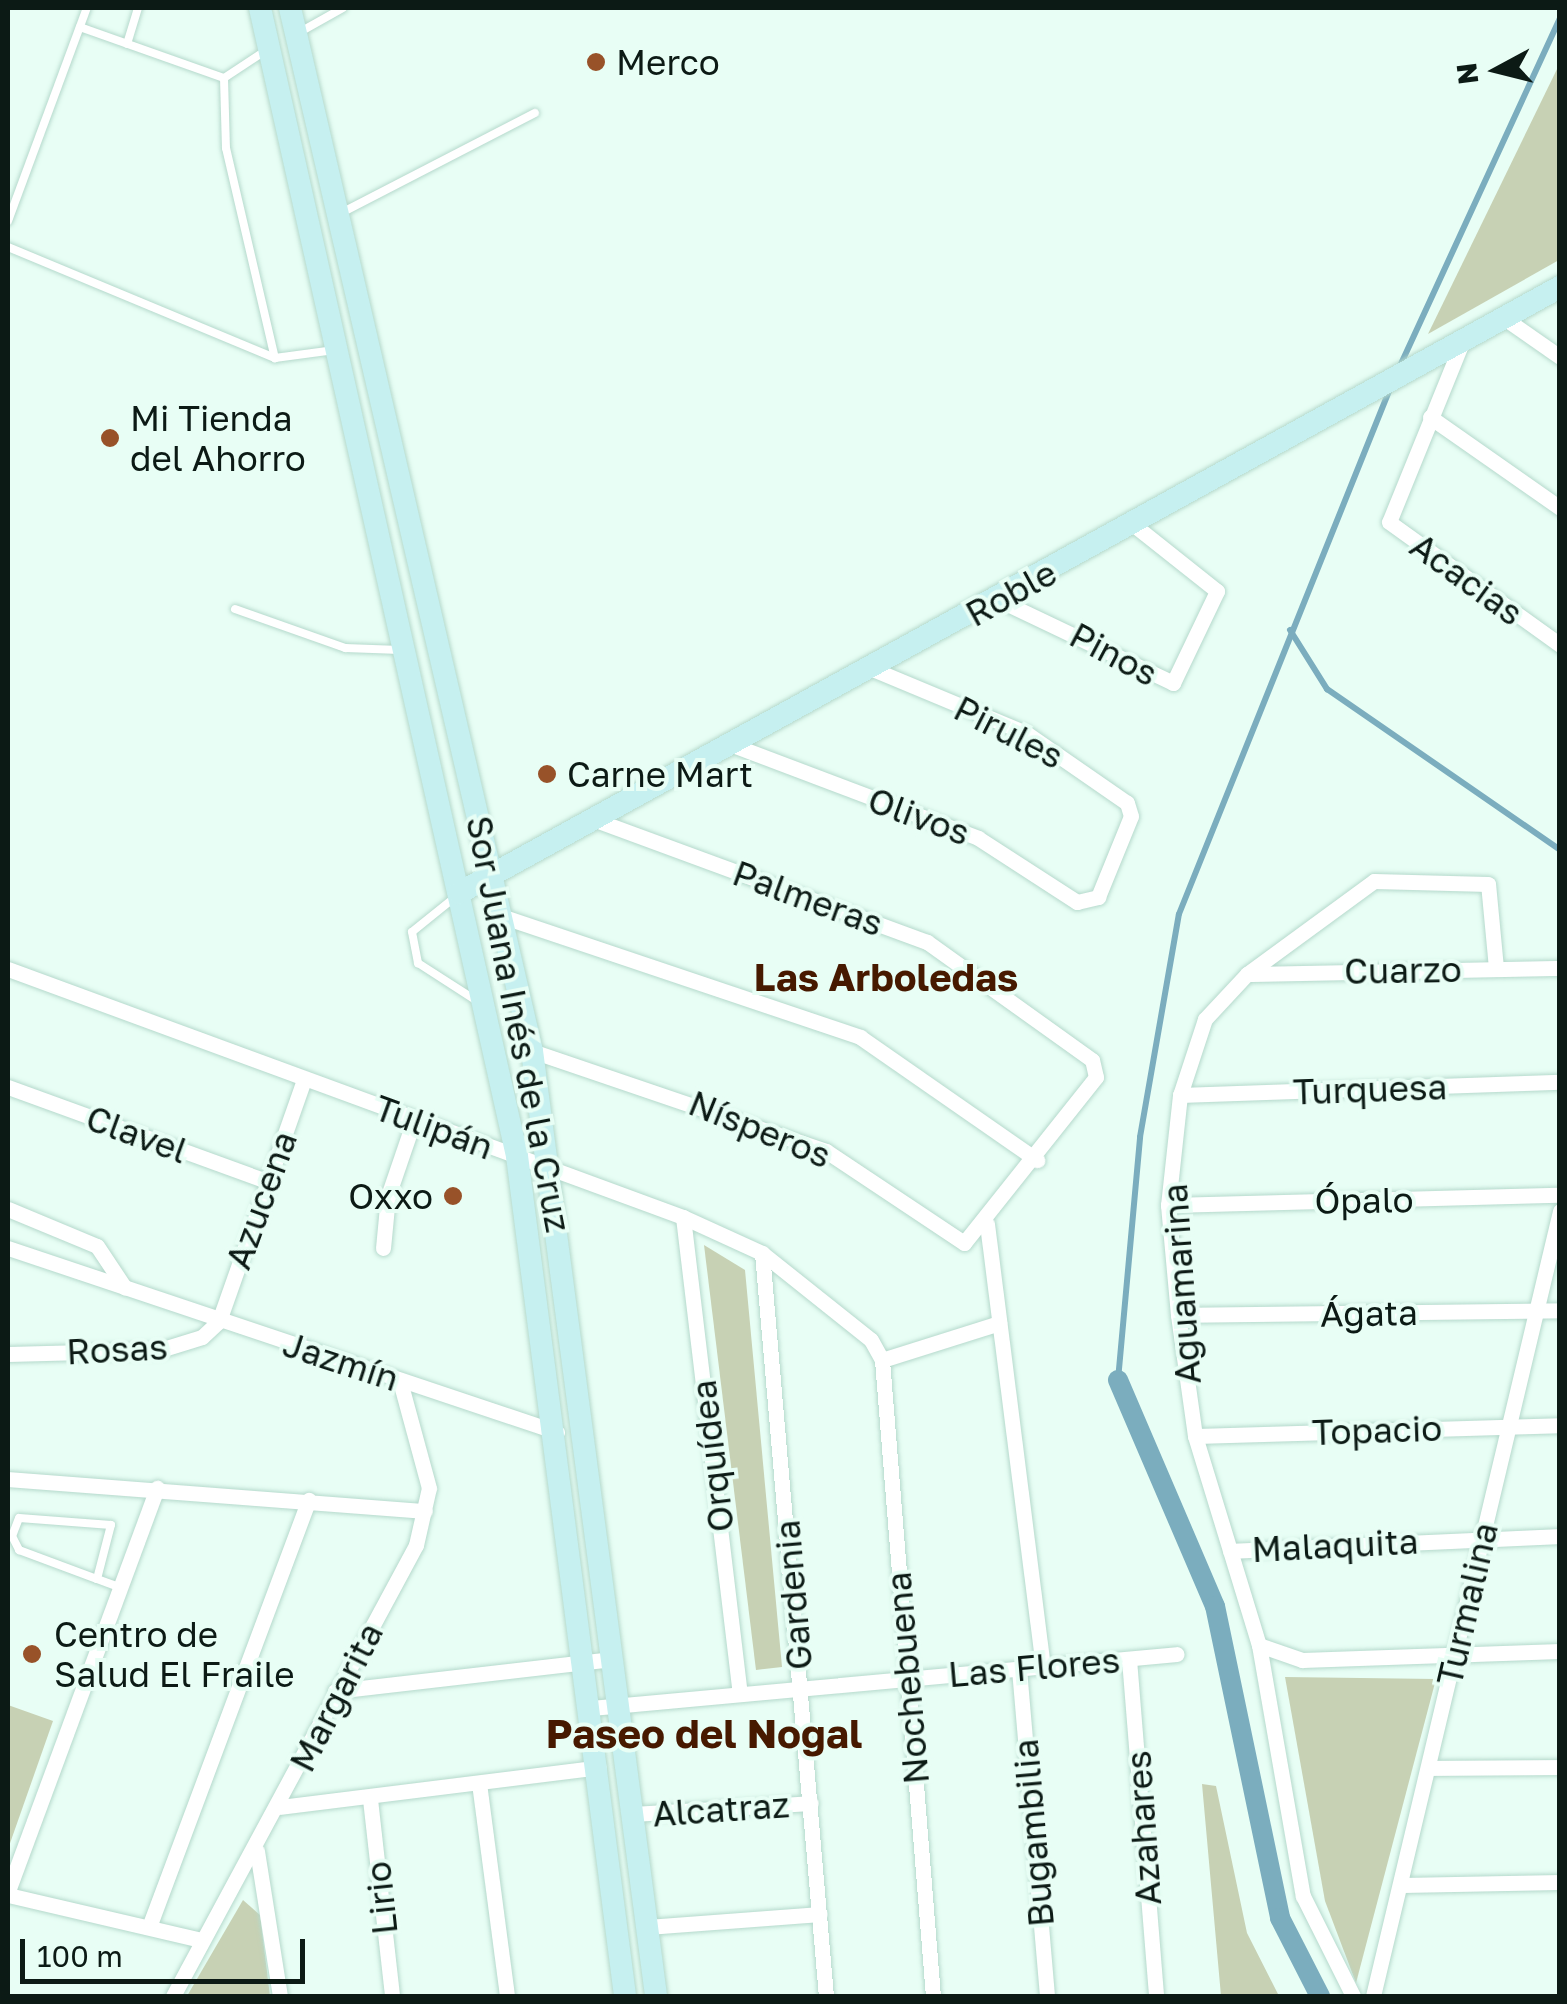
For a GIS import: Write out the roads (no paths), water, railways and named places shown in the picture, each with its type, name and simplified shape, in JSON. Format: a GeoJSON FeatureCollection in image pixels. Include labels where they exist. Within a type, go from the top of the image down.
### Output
{"type":"FeatureCollection","features":[{"type":"Feature","properties":{"kind":"main road","name":"Sor Juana Inés de la Cruz"},"geometry":{"type":"LineString","coordinates":[[260,8],[517,1156],[558,1432],[625,1996]]}},
{"type":"Feature","properties":{"kind":"main road","name":"Sor Juana Inés de la Cruz"},"geometry":{"type":"LineString","coordinates":[[290,8],[507,918],[532,1051],[552,1168],[656,1996]]}},
{"type":"Feature","properties":{"kind":"main road"},"geometry":{"type":"LineString","coordinates":[[308,222],[337,215]]}},
{"type":"Feature","properties":{"kind":"main road","name":"Roble"},"geometry":{"type":"LineString","coordinates":[[459,894],[600,822],[1560,287]]}},
{"type":"Feature","properties":{"kind":"main road"},"geometry":{"type":"LineString","coordinates":[[542,1325],[571,1321]]}},
{"type":"Feature","properties":{"kind":"street"},"geometry":{"type":"LineString","coordinates":[[1504,318],[1560,357]]}},
{"type":"Feature","properties":{"kind":"street","name":"Acacias"},"geometry":{"type":"LineString","coordinates":[[1463,340],[1430,417],[1392,526],[1560,646]]}},
{"type":"Feature","properties":{"kind":"street"},"geometry":{"type":"LineString","coordinates":[[1430,417],[1560,508]]}},
{"type":"Feature","properties":{"kind":"street","name":"Pinos"},"geometry":{"type":"LineString","coordinates":[[1000,600],[1173,683],[1217,591],[1134,524]]}},
{"type":"Feature","properties":{"kind":"street","name":"Pirules"},"geometry":{"type":"LineString","coordinates":[[872,669],[1026,733],[1126,803],[1131,816],[1092,901]]}},
{"type":"Feature","properties":{"kind":"street","name":"Olivos"},"geometry":{"type":"LineString","coordinates":[[735,746],[978,838],[1077,902],[1092,901]]}},
{"type":"Feature","properties":{"kind":"street","name":"Palmeras"},"geometry":{"type":"LineString","coordinates":[[600,822],[926,942],[1096,1071],[1037,1160]]}},
{"type":"Feature","properties":{"kind":"street","name":"Aguamarina"},"geometry":{"type":"LineString","coordinates":[[1353,1996],[1303,1896],[1260,1645],[1195,1436],[1168,1205],[1180,1096],[1195,1034],[1247,974],[1361,884],[1488,884],[1496,898],[1496,968]]}},
{"type":"Feature","properties":{"kind":"street"},"geometry":{"type":"LineString","coordinates":[[507,918],[860,1037],[1037,1160],[987,1224],[1043,1666]]}},
{"type":"Feature","properties":{"kind":"street","name":"Cuarzo"},"geometry":{"type":"LineString","coordinates":[[1247,974],[1560,968]]}},
{"type":"Feature","properties":{"kind":"street","name":"Tulipán"},"geometry":{"type":"LineString","coordinates":[[8,969],[684,1217],[762,1253],[871,1340],[882,1360]]}},
{"type":"Feature","properties":{"kind":"street","name":"Nísperos"},"geometry":{"type":"LineString","coordinates":[[532,1051],[826,1151],[969,1242],[987,1224]]}},
{"type":"Feature","properties":{"kind":"street","name":"Azucena"},"geometry":{"type":"LineString","coordinates":[[218,1321],[304,1080]]}},
{"type":"Feature","properties":{"kind":"street","name":"Turquesa"},"geometry":{"type":"LineString","coordinates":[[1180,1096],[1560,1082]]}},
{"type":"Feature","properties":{"kind":"street","name":"Clavel"},"geometry":{"type":"LineString","coordinates":[[8,1087],[266,1181]]}},
{"type":"Feature","properties":{"kind":"street"},"geometry":{"type":"LineString","coordinates":[[384,1248],[388,1196],[414,1120]]}},
{"type":"Feature","properties":{"kind":"street","name":"Ópalo"},"geometry":{"type":"LineString","coordinates":[[1168,1205],[1560,1195]]}},
{"type":"Feature","properties":{"kind":"street"},"geometry":{"type":"LineString","coordinates":[[8,1209],[97,1246],[125,1288]]}},
{"type":"Feature","properties":{"kind":"street","name":"Turmalina"},"geometry":{"type":"LineString","coordinates":[[1374,1996],[1560,1211]]}},
{"type":"Feature","properties":{"kind":"street","name":"Orquídea"},"geometry":{"type":"LineString","coordinates":[[684,1217],[740,1694]]}},
{"type":"Feature","properties":{"kind":"street","name":"Jazmín"},"geometry":{"type":"LineString","coordinates":[[8,1248],[558,1432]]}},
{"type":"Feature","properties":{"kind":"street","name":"Gardenia"},"geometry":{"type":"LineString","coordinates":[[762,1253],[826,1996]]}},
{"type":"Feature","properties":{"kind":"street","name":"Ágata"},"geometry":{"type":"LineString","coordinates":[[1178,1315],[1560,1310]]}},
{"type":"Feature","properties":{"kind":"street","name":"Rosas"},"geometry":{"type":"LineString","coordinates":[[8,1354],[182,1347],[218,1321]]}},
{"type":"Feature","properties":{"kind":"street"},"geometry":{"type":"LineString","coordinates":[[882,1360],[999,1323]]}},
{"type":"Feature","properties":{"kind":"street","name":"Nochebuena"},"geometry":{"type":"LineString","coordinates":[[882,1360],[932,1996]]}},
{"type":"Feature","properties":{"kind":"street","name":"Margarita"},"geometry":{"type":"LineString","coordinates":[[173,1996],[201,1940],[280,1807],[425,1511],[427,1464],[400,1381]]}},
{"type":"Feature","properties":{"kind":"street","name":"Topacio"},"geometry":{"type":"LineString","coordinates":[[1195,1436],[1560,1425]]}},
{"type":"Feature","properties":{"kind":"street"},"geometry":{"type":"LineString","coordinates":[[8,1479],[425,1511]]}},
{"type":"Feature","properties":{"kind":"street"},"geometry":{"type":"LineString","coordinates":[[158,1488],[8,1893],[201,1940]]}},
{"type":"Feature","properties":{"kind":"street"},"geometry":{"type":"LineString","coordinates":[[150,1927],[309,1500]]}},
{"type":"Feature","properties":{"kind":"street","name":"Malaquita"},"geometry":{"type":"LineString","coordinates":[[1230,1551],[1560,1536]]}},
{"type":"Feature","properties":{"kind":"street"},"geometry":{"type":"LineString","coordinates":[[1260,1645],[1302,1660],[1560,1651]]}},
{"type":"Feature","properties":{"kind":"street","name":"Las Flores"},"geometry":{"type":"LineString","coordinates":[[592,1708],[1177,1654]]}},
{"type":"Feature","properties":{"kind":"street","name":"Azahares"},"geometry":{"type":"LineString","coordinates":[[1130,1658],[1156,1996]]}},
{"type":"Feature","properties":{"kind":"street"},"geometry":{"type":"LineString","coordinates":[[335,1690],[612,1659]]}},
{"type":"Feature","properties":{"kind":"street","name":"Bugambilia"},"geometry":{"type":"LineString","coordinates":[[1018,1669],[1046,1996]]}},
{"type":"Feature","properties":{"kind":"street"},"geometry":{"type":"LineString","coordinates":[[280,1807],[370,1799],[599,1767]]}},
{"type":"Feature","properties":{"kind":"street"},"geometry":{"type":"LineString","coordinates":[[1428,1768],[1560,1767]]}},
{"type":"Feature","properties":{"kind":"street"},"geometry":{"type":"LineString","coordinates":[[479,1783],[507,1996]]}},
{"type":"Feature","properties":{"kind":"street","name":"Lirio"},"geometry":{"type":"LineString","coordinates":[[370,1799],[392,1996]]}},
{"type":"Feature","properties":{"kind":"street","name":"Alcatraz"},"geometry":{"type":"LineString","coordinates":[[632,1814],[811,1803]]}},
{"type":"Feature","properties":{"kind":"street"},"geometry":{"type":"LineString","coordinates":[[257,1851],[280,1996]]}},
{"type":"Feature","properties":{"kind":"street"},"geometry":{"type":"LineString","coordinates":[[1402,1884],[1560,1882]]}},
{"type":"Feature","properties":{"kind":"street"},"geometry":{"type":"LineString","coordinates":[[648,1927],[820,1914]]}},
{"type":"Feature","properties":{"kind":"lane"},"geometry":{"type":"LineString","coordinates":[[8,221],[87,8]]}},
{"type":"Feature","properties":{"kind":"lane"},"geometry":{"type":"LineString","coordinates":[[127,44],[138,8]]}},
{"type":"Feature","properties":{"kind":"lane"},"geometry":{"type":"LineString","coordinates":[[296,34],[343,8]]}},
{"type":"Feature","properties":{"kind":"lane"},"geometry":{"type":"LineString","coordinates":[[80,27],[224,78]]}},
{"type":"Feature","properties":{"kind":"lane"},"geometry":{"type":"LineString","coordinates":[[224,78],[269,48]]}},
{"type":"Feature","properties":{"kind":"lane"},"geometry":{"type":"LineString","coordinates":[[224,78],[224,137],[275,358]]}},
{"type":"Feature","properties":{"kind":"lane"},"geometry":{"type":"LineString","coordinates":[[337,215],[534,112]]}},
{"type":"Feature","properties":{"kind":"lane"},"geometry":{"type":"LineString","coordinates":[[8,247],[275,358],[337,350]]}},
{"type":"Feature","properties":{"kind":"lane"},"geometry":{"type":"LineString","coordinates":[[234,609],[346,648],[404,650]]}},
{"type":"Feature","properties":{"kind":"lane"},"geometry":{"type":"LineString","coordinates":[[459,894],[412,932],[418,963],[486,1006]]}},
{"type":"Feature","properties":{"kind":"lane"},"geometry":{"type":"LineString","coordinates":[[97,1579],[110,1525],[19,1518],[12,1536],[19,1550],[97,1579],[120,1587]]}},
{"type":"Feature","properties":{"kind":"waterway"},"geometry":{"type":"LineString","coordinates":[[1400,366],[1560,18]]}},
{"type":"Feature","properties":{"kind":"waterway"},"geometry":{"type":"LineString","coordinates":[[1118,1380],[1140,1137],[1179,914],[1389,391]]}},
{"type":"Feature","properties":{"kind":"waterway"},"geometry":{"type":"LineString","coordinates":[[1290,630],[1327,689],[1560,850]]}},
{"type":"Feature","properties":{"kind":"waterway"},"geometry":{"type":"LineString","coordinates":[[1118,1380],[1215,1606],[1280,1918],[1320,1996]]}},
{"type":"Feature","properties":{"kind":"place","name":"Merco"},"geometry":{"type":"Point","coordinates":[596,62]}},
{"type":"Feature","properties":{"kind":"place","name":"Mi Tienda del Ahorro"},"geometry":{"type":"Point","coordinates":[110,438]}},
{"type":"Feature","properties":{"kind":"place","name":"Carne Mart"},"geometry":{"type":"Point","coordinates":[547,774]}},
{"type":"Feature","properties":{"kind":"place","name":"Oxxo"},"geometry":{"type":"Point","coordinates":[453,1196]}},
{"type":"Feature","properties":{"kind":"place","name":"Centro de Salud El Fraile"},"geometry":{"type":"Point","coordinates":[32,1654]}},
{"type":"Feature","properties":{"kind":"district","name":"Las Arboledas"},"geometry":{"type":"Point","coordinates":[886,977]}},
{"type":"Feature","properties":{"kind":"district","name":"Paseo del Nogal"},"geometry":{"type":"Point","coordinates":[704,1733]}}]}
